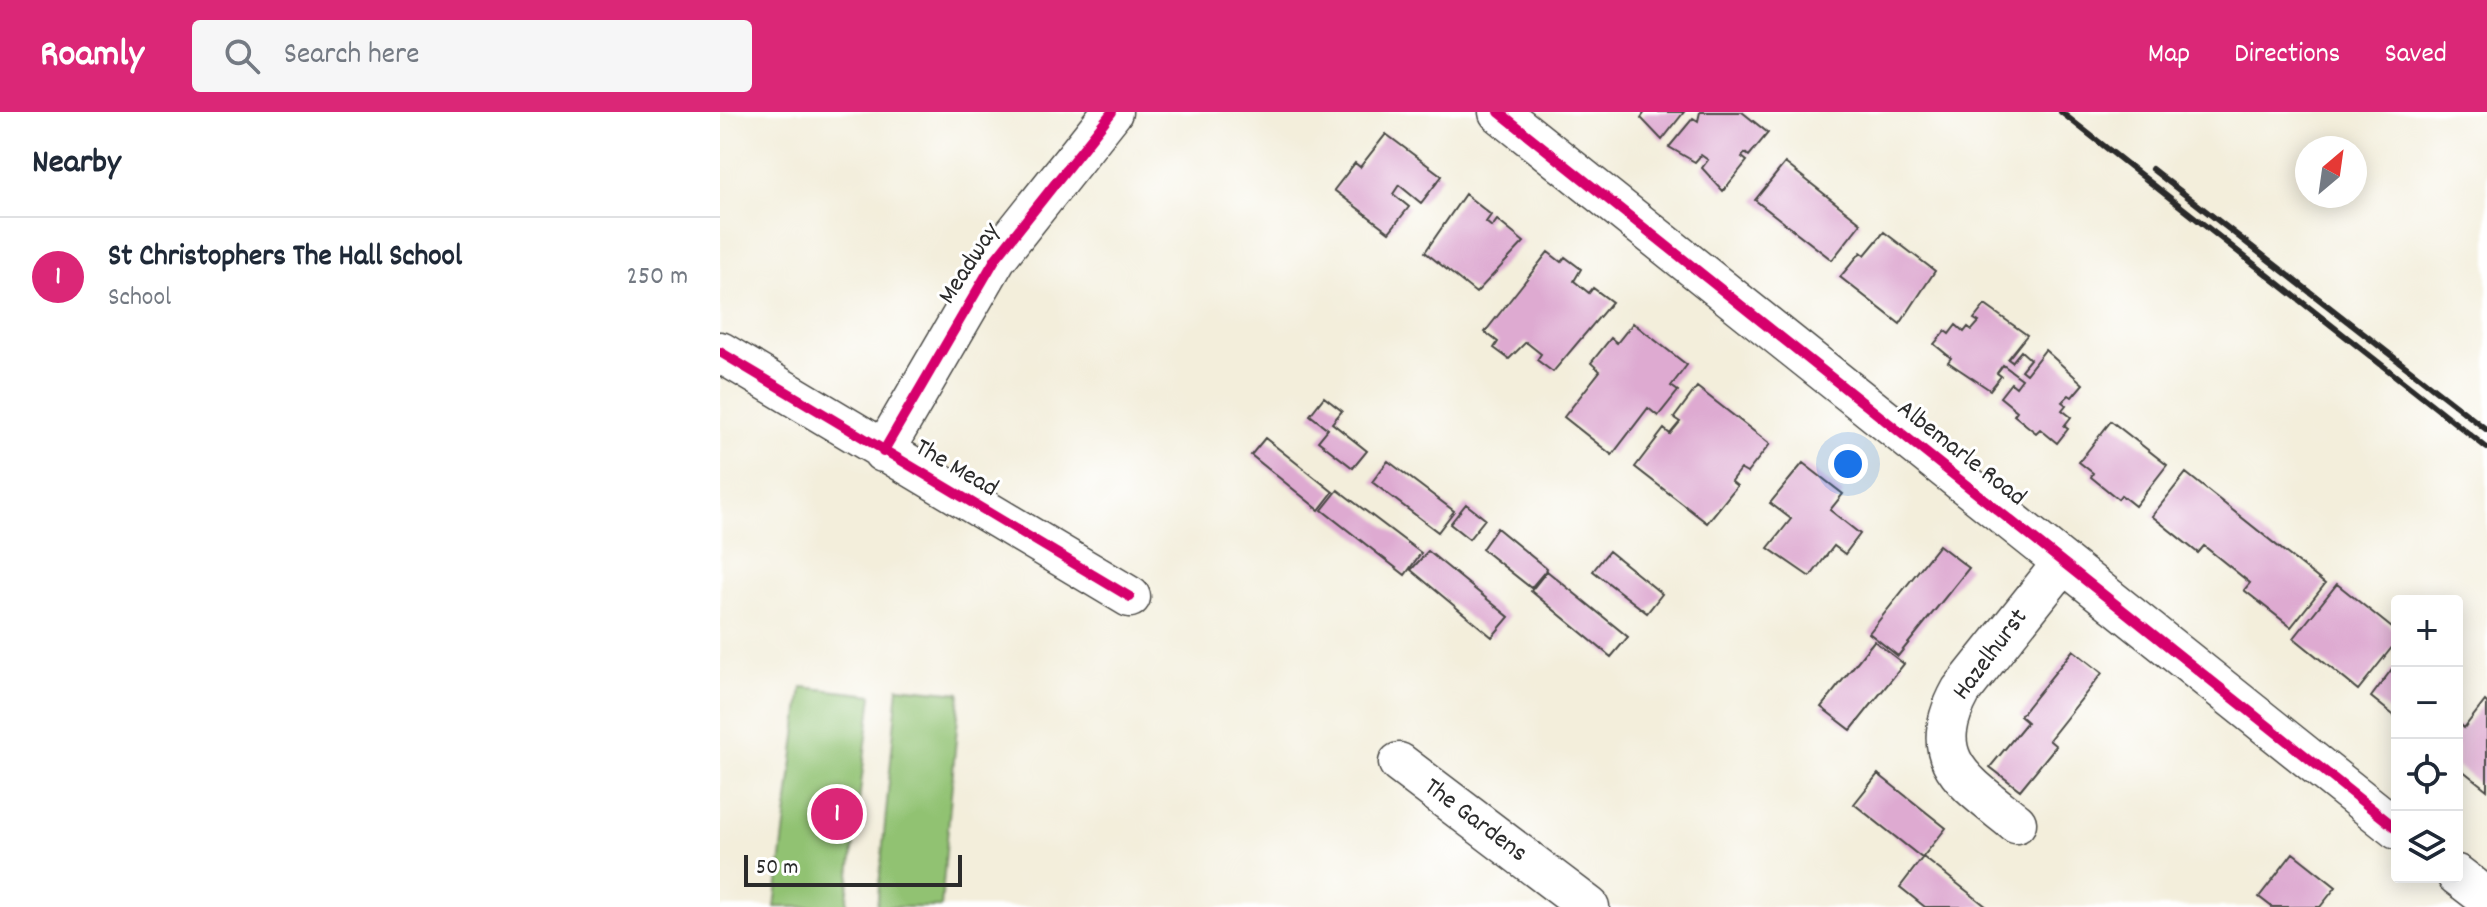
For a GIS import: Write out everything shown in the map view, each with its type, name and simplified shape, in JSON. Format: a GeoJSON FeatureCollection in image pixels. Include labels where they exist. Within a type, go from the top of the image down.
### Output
{"type":"FeatureCollection","features":[{"type":"Feature","properties":{"kind":"street","name":"Meadway"},"geometry":{"type":"LineString","coordinates":[[883,452],[996,258],[1112,112]]}},
{"type":"Feature","properties":{"kind":"street","name":"Albemarle Road"},"geometry":{"type":"LineString","coordinates":[[1499,112],[2391,824]]}},
{"type":"Feature","properties":{"kind":"street","name":"The Mead"},"geometry":{"type":"LineString","coordinates":[[720,352],[1130,597]]}},
{"type":"Feature","properties":{"kind":"street","name":"Hazelhurst"},"geometry":{"type":"LineString","coordinates":[[2016,823],[1961,778],[1949,759],[1944,737],[1948,714],[1961,691],[2063,563]]}},
{"type":"Feature","properties":{"kind":"street","name":"The Gardens"},"geometry":{"type":"LineString","coordinates":[[1399,763],[1589,907]]}},
{"type":"Feature","properties":{"kind":"street"},"geometry":{"type":"LineString","coordinates":[[2463,880],[2487,898]]}},
{"type":"Feature","properties":{"kind":"green space"},"geometry":{"type":"Polygon","coordinates":[[[802,687],[872,695],[846,907],[775,907],[802,687]]]}},
{"type":"Feature","properties":{"kind":"green space"},"geometry":{"type":"Polygon","coordinates":[[[898,687],[960,693],[941,907],[877,907],[898,687]]]}},
{"type":"Feature","properties":{"kind":"building"},"geometry":{"type":"Polygon","coordinates":[[[1645,112],[1684,112],[1662,140],[1641,118],[1645,112]]]}},
{"type":"Feature","properties":{"kind":"building"},"geometry":{"type":"Polygon","coordinates":[[[1700,112],[1742,112],[1768,133],[1749,156],[1745,153],[1742,157],[1747,161],[1723,191],[1702,168],[1708,160],[1701,155],[1695,162],[1669,147],[1693,118],[1698,121],[1700,112]]]}},
{"type":"Feature","properties":{"kind":"building"},"geometry":{"type":"Polygon","coordinates":[[[1386,134],[1442,176],[1421,203],[1399,185],[1393,194],[1409,207],[1389,232],[1334,190],[1355,163],[1360,167],[1386,134]]]}},
{"type":"Feature","properties":{"kind":"building"},"geometry":{"type":"Polygon","coordinates":[[[1785,163],[1861,223],[1832,260],[1755,200],[1785,163]]]}},
{"type":"Feature","properties":{"kind":"building"},"geometry":{"type":"Polygon","coordinates":[[[1465,194],[1491,215],[1486,222],[1492,227],[1497,220],[1524,242],[1476,293],[1425,252],[1465,194]]]}},
{"type":"Feature","properties":{"kind":"building"},"geometry":{"type":"Polygon","coordinates":[[[1884,232],[1935,271],[1900,324],[1840,277],[1861,252],[1865,255],[1884,232]]]}},
{"type":"Feature","properties":{"kind":"building"},"geometry":{"type":"Polygon","coordinates":[[[1548,252],[1561,262],[1565,257],[1581,269],[1574,281],[1589,293],[1593,288],[1612,302],[1553,372],[1537,360],[1541,354],[1526,342],[1509,359],[1494,348],[1498,342],[1485,332],[1548,252]]]}},
{"type":"Feature","properties":{"kind":"building"},"geometry":{"type":"Polygon","coordinates":[[[1985,305],[2027,335],[2008,359],[2012,362],[2021,351],[2030,359],[2021,370],[2026,374],[2045,350],[2083,384],[2072,397],[2069,395],[2062,402],[2066,405],[2062,410],[2071,417],[2064,426],[2068,429],[2057,443],[2040,429],[2036,433],[2014,415],[2017,411],[2000,397],[2011,383],[2016,387],[2022,379],[2003,365],[1997,373],[2001,376],[1990,390],[1948,362],[1951,358],[1934,344],[1945,331],[1949,334],[1956,325],[1964,332],[1968,327],[1972,330],[1979,322],[1974,319],[1985,305]]]}},
{"type":"Feature","properties":{"kind":"building"},"geometry":{"type":"Polygon","coordinates":[[[1633,323],[1687,365],[1671,386],[1678,391],[1658,416],[1648,408],[1612,455],[1564,417],[1600,371],[1591,363],[1611,338],[1617,343],[1633,323]]]}},
{"type":"Feature","properties":{"kind":"building"},"geometry":{"type":"Polygon","coordinates":[[[1697,387],[1770,444],[1747,473],[1740,469],[1731,481],[1737,486],[1707,523],[1635,467],[1664,429],[1670,434],[1680,422],[1674,418],[1697,387]]]}},
{"type":"Feature","properties":{"kind":"building"},"geometry":{"type":"Polygon","coordinates":[[[1324,397],[1342,411],[1332,423],[1367,451],[1353,468],[1318,441],[1328,429],[1310,415],[1324,397]]]}},
{"type":"Feature","properties":{"kind":"building"},"geometry":{"type":"Polygon","coordinates":[[[2111,421],[2167,465],[2135,506],[2121,495],[2118,499],[2091,477],[2093,473],[2079,462],[2111,421]]]}},
{"type":"Feature","properties":{"kind":"building"},"geometry":{"type":"Polygon","coordinates":[[[1265,438],[1333,492],[1319,510],[1251,455],[1265,438]]]}},
{"type":"Feature","properties":{"kind":"building"},"geometry":{"type":"Polygon","coordinates":[[[1388,461],[1454,511],[1438,532],[1372,482],[1388,461]]]}},
{"type":"Feature","properties":{"kind":"building"},"geometry":{"type":"Polygon","coordinates":[[[1803,463],[1843,494],[1830,510],[1860,534],[1845,554],[1834,546],[1810,577],[1768,548],[1791,519],[1770,503],[1803,463]]]}},
{"type":"Feature","properties":{"kind":"building"},"geometry":{"type":"Polygon","coordinates":[[[2186,473],[2325,584],[2291,627],[2244,590],[2250,583],[2204,546],[2198,553],[2152,516],[2186,473]]]}},
{"type":"Feature","properties":{"kind":"building"},"geometry":{"type":"Polygon","coordinates":[[[1338,490],[1421,553],[1405,575],[1322,510],[1338,490]]]}},
{"type":"Feature","properties":{"kind":"building"},"geometry":{"type":"Polygon","coordinates":[[[1466,504],[1485,519],[1469,539],[1450,524],[1466,504]]]}},
{"type":"Feature","properties":{"kind":"building"},"geometry":{"type":"Polygon","coordinates":[[[1497,528],[1547,569],[1531,588],[1482,549],[1497,528]]]}},
{"type":"Feature","properties":{"kind":"building"},"geometry":{"type":"Polygon","coordinates":[[[1939,545],[1969,568],[1898,656],[1869,633],[1939,545]]]}},
{"type":"Feature","properties":{"kind":"building"},"geometry":{"type":"Polygon","coordinates":[[[1428,551],[1509,617],[1492,637],[1411,570],[1428,551]]]}},
{"type":"Feature","properties":{"kind":"building"},"geometry":{"type":"Polygon","coordinates":[[[1609,551],[1662,594],[1647,613],[1593,571],[1609,551]]]}},
{"type":"Feature","properties":{"kind":"building"},"geometry":{"type":"Polygon","coordinates":[[[1547,571],[1628,637],[1611,657],[1531,591],[1547,571]]]}},
{"type":"Feature","properties":{"kind":"building"},"geometry":{"type":"Polygon","coordinates":[[[2337,584],[2391,627],[2391,649],[2358,690],[2294,638],[2337,584]]]}},
{"type":"Feature","properties":{"kind":"building"},"geometry":{"type":"Polygon","coordinates":[[[1874,641],[1904,664],[1851,730],[1821,707],[1874,641]]]}},
{"type":"Feature","properties":{"kind":"building"},"geometry":{"type":"Polygon","coordinates":[[[2073,650],[2102,673],[2049,740],[2056,746],[2020,790],[1990,767],[2027,722],[2020,716],[2073,650]]]}},
{"type":"Feature","properties":{"kind":"building"},"geometry":{"type":"Polygon","coordinates":[[[2391,670],[2391,713],[2371,697],[2391,670]]]}},
{"type":"Feature","properties":{"kind":"building"},"geometry":{"type":"Polygon","coordinates":[[[2485,701],[2487,790],[2463,771],[2464,728],[2485,701]]]}},
{"type":"Feature","properties":{"kind":"building"},"geometry":{"type":"Polygon","coordinates":[[[1878,774],[1946,828],[1922,858],[1854,804],[1878,774]]]}},
{"type":"Feature","properties":{"kind":"building"},"geometry":{"type":"Polygon","coordinates":[[[2293,853],[2336,887],[2320,907],[2272,907],[2259,897],[2293,853]]]}},
{"type":"Feature","properties":{"kind":"building"},"geometry":{"type":"Polygon","coordinates":[[[1923,857],[1987,907],[1925,907],[1900,887],[1923,857]]]}},
{"type":"Feature","properties":{"kind":"railway"},"geometry":{"type":"LineString","coordinates":[[2061,112],[2487,448]]}},
{"type":"Feature","properties":{"kind":"railway"},"geometry":{"type":"LineString","coordinates":[[2152,169],[2487,430]]}},
{"type":"Feature","properties":{"kind":"cycle path"},"geometry":{"type":"LineString","coordinates":[[883,452],[996,258],[1112,112]]}},
{"type":"Feature","properties":{"kind":"cycle path"},"geometry":{"type":"LineString","coordinates":[[1499,112],[2391,824]]}},
{"type":"Feature","properties":{"kind":"cycle path"},"geometry":{"type":"LineString","coordinates":[[720,352],[1130,597]]}},
{"type":"Feature","properties":{"kind":"place","name":"St Christophers The Hall School"},"geometry":{"type":"Point","coordinates":[837,814]}}]}
